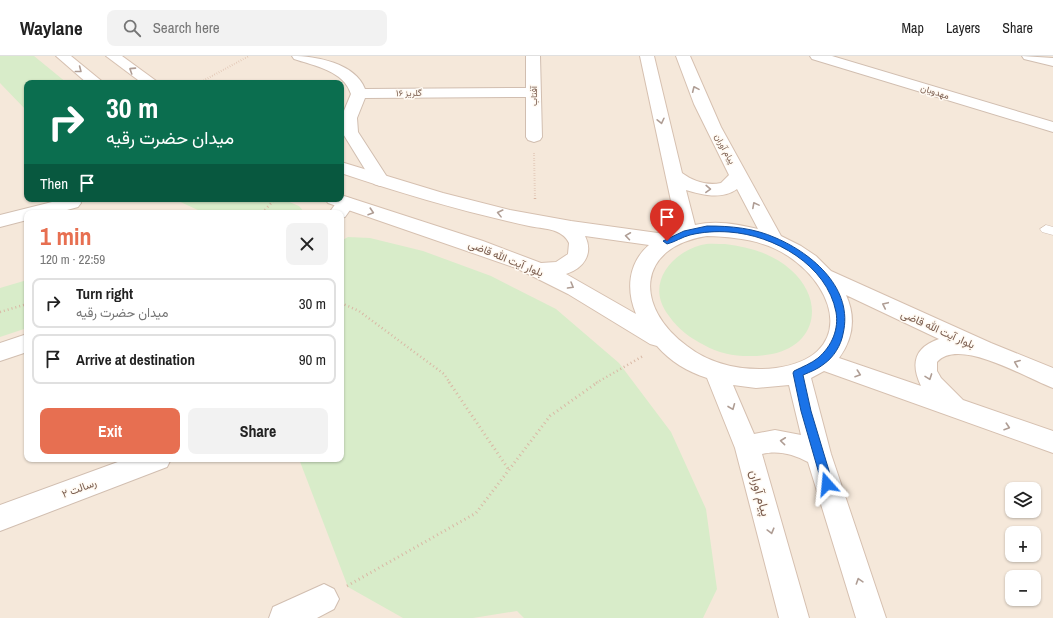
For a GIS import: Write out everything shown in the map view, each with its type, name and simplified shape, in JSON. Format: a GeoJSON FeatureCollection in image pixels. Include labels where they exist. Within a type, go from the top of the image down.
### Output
{"type":"FeatureCollection","features":[{"type":"Feature","properties":{"kind":"main road"},"geometry":{"type":"LineString","coordinates":[[63,56],[93,80]]}},
{"type":"Feature","properties":{"kind":"main road"},"geometry":{"type":"LineString","coordinates":[[113,56],[148,80]]}},
{"type":"Feature","properties":{"kind":"main road"},"geometry":{"type":"LineString","coordinates":[[299,56],[347,76],[354,81],[360,94],[349,118],[350,132],[380,180]]}},
{"type":"Feature","properties":{"kind":"main road","name":"آفتاب"},"geometry":{"type":"LineString","coordinates":[[533,56],[534,137]]}},
{"type":"Feature","properties":{"kind":"main road"},"geometry":{"type":"LineString","coordinates":[[647,56],[687,233]]}},
{"type":"Feature","properties":{"kind":"main road","name":"پیام آوران"},"geometry":{"type":"LineString","coordinates":[[683,56],[691,79],[711,125],[773,239]]}},
{"type":"Feature","properties":{"kind":"main road","name":"مهدویان"},"geometry":{"type":"LineString","coordinates":[[817,56],[855,61],[1053,127]]}},
{"type":"Feature","properties":{"kind":"main road"},"geometry":{"type":"LineString","coordinates":[[1029,56],[1053,62]]}},
{"type":"Feature","properties":{"kind":"main road","name":"گلریز ۱۶"},"geometry":{"type":"LineString","coordinates":[[360,94],[534,92]]}},
{"type":"Feature","properties":{"kind":"main road"},"geometry":{"type":"LineString","coordinates":[[344,168],[454,201],[535,221],[667,241]]}},
{"type":"Feature","properties":{"kind":"main road"},"geometry":{"type":"LineString","coordinates":[[675,176],[691,186],[712,190],[731,185],[736,180],[738,174]]}},
{"type":"Feature","properties":{"kind":"main road"},"geometry":{"type":"LineString","coordinates":[[44,210],[72,203]]}},
{"type":"Feature","properties":{"kind":"main road","name":"بلوار آیت ‌الله قاضی"},"geometry":{"type":"LineString","coordinates":[[339,205],[482,247],[537,270],[567,284],[667,344]]}},
{"type":"Feature","properties":{"kind":"main road"},"geometry":{"type":"LineString","coordinates":[[0,221],[24,215]]}},
{"type":"Feature","properties":{"kind":"main road"},"geometry":{"type":"LineString","coordinates":[[537,270],[561,268],[571,263],[577,256],[580,248],[578,240],[573,232],[565,226]]}},
{"type":"Feature","properties":{"kind":"main road"},"geometry":{"type":"LineString","coordinates":[[707,229],[729,229],[751,232],[773,239],[802,255],[825,277],[837,298],[842,321],[836,343],[821,361],[798,373],[772,379],[744,378],[716,372],[689,360],[667,344],[648,321],[639,297],[640,275],[650,256],[667,241],[687,233],[707,229]]}},
{"type":"Feature","properties":{"kind":"main road","name":"بلوار آیت ‌الله قاضی"},"geometry":{"type":"LineString","coordinates":[[825,277],[983,349],[1053,378]]}},
{"type":"Feature","properties":{"kind":"main road"},"geometry":{"type":"LineString","coordinates":[[0,352],[24,344]]}},
{"type":"Feature","properties":{"kind":"main road"},"geometry":{"type":"LineString","coordinates":[[983,349],[962,344],[944,345],[931,352],[926,364],[929,379],[941,396],[959,410],[1053,442]]}},
{"type":"Feature","properties":{"kind":"main road"},"geometry":{"type":"LineString","coordinates":[[821,361],[982,418]]}},
{"type":"Feature","properties":{"kind":"main road","name":"پیام آوران"},"geometry":{"type":"LineString","coordinates":[[716,372],[748,448],[794,618]]}},
{"type":"Feature","properties":{"kind":"main road"},"geometry":{"type":"LineString","coordinates":[[798,373],[818,454],[871,618]]}},
{"type":"Feature","properties":{"kind":"main road"},"geometry":{"type":"LineString","coordinates":[[748,448],[760,443],[774,440],[788,441],[804,446],[818,454]]}},
{"type":"Feature","properties":{"kind":"main road","name":"رسالت ۲"},"geometry":{"type":"LineString","coordinates":[[0,518],[150,462]]}},
{"type":"Feature","properties":{"kind":"main road"},"geometry":{"type":"LineString","coordinates":[[284,618],[324,599]]}},
{"type":"Feature","properties":{"kind":"path"},"geometry":{"type":"LineString","coordinates":[[205,80],[249,56]]}},
{"type":"Feature","properties":{"kind":"path"},"geometry":{"type":"LineString","coordinates":[[534,137],[535,221]]}},
{"type":"Feature","properties":{"kind":"path"},"geometry":{"type":"LineString","coordinates":[[265,210],[272,202]]}},
{"type":"Feature","properties":{"kind":"path"},"geometry":{"type":"LineString","coordinates":[[344,304],[359,311],[444,374],[509,470]]}},
{"type":"Feature","properties":{"kind":"path"},"geometry":{"type":"LineString","coordinates":[[0,312],[24,305]]}},
{"type":"Feature","properties":{"kind":"path"},"geometry":{"type":"LineString","coordinates":[[324,599],[476,513],[550,416],[594,383],[667,344]]}},
{"type":"Feature","properties":{"kind":"shaded area"},"geometry":{"type":"Polygon","coordinates":[[[0,56],[1053,56],[1053,618],[0,618],[0,56]]]}},
{"type":"Feature","properties":{"kind":"green space"},"geometry":{"type":"Polygon","coordinates":[[[0,56],[34,56],[63,80],[24,80],[24,108],[0,83],[0,56]]]}},
{"type":"Feature","properties":{"kind":"green space"},"geometry":{"type":"Polygon","coordinates":[[[180,202],[289,202],[299,206],[302,210],[198,210],[180,202]]]}},
{"type":"Feature","properties":{"kind":"green space"},"geometry":{"type":"Polygon","coordinates":[[[348,237],[370,238],[423,251],[491,276],[556,309],[619,363],[671,432],[706,509],[717,589],[703,618],[524,618],[517,611],[473,618],[403,618],[348,587],[300,462],[344,462],[344,239],[348,237]]]}},
{"type":"Feature","properties":{"kind":"green space"},"geometry":{"type":"Polygon","coordinates":[[[704,244],[725,244],[751,249],[768,255],[784,264],[802,282],[809,295],[812,307],[811,320],[807,331],[799,341],[787,349],[772,354],[737,356],[712,349],[694,339],[680,329],[669,316],[662,305],[659,294],[660,283],[670,264],[689,249],[704,244]]]}},
{"type":"Feature","properties":{"kind":"green space"},"geometry":{"type":"Polygon","coordinates":[[[24,281],[24,329],[0,337],[0,288],[24,281]]]}},
{"type":"Feature","properties":{"kind":"route"},"geometry":{"type":"LineString","coordinates":[[667,241],[687,233],[707,229],[729,229],[751,232],[773,239],[802,255],[825,277],[837,298],[842,321],[836,343],[821,361],[798,373],[806,411],[827,484]]}}]}
